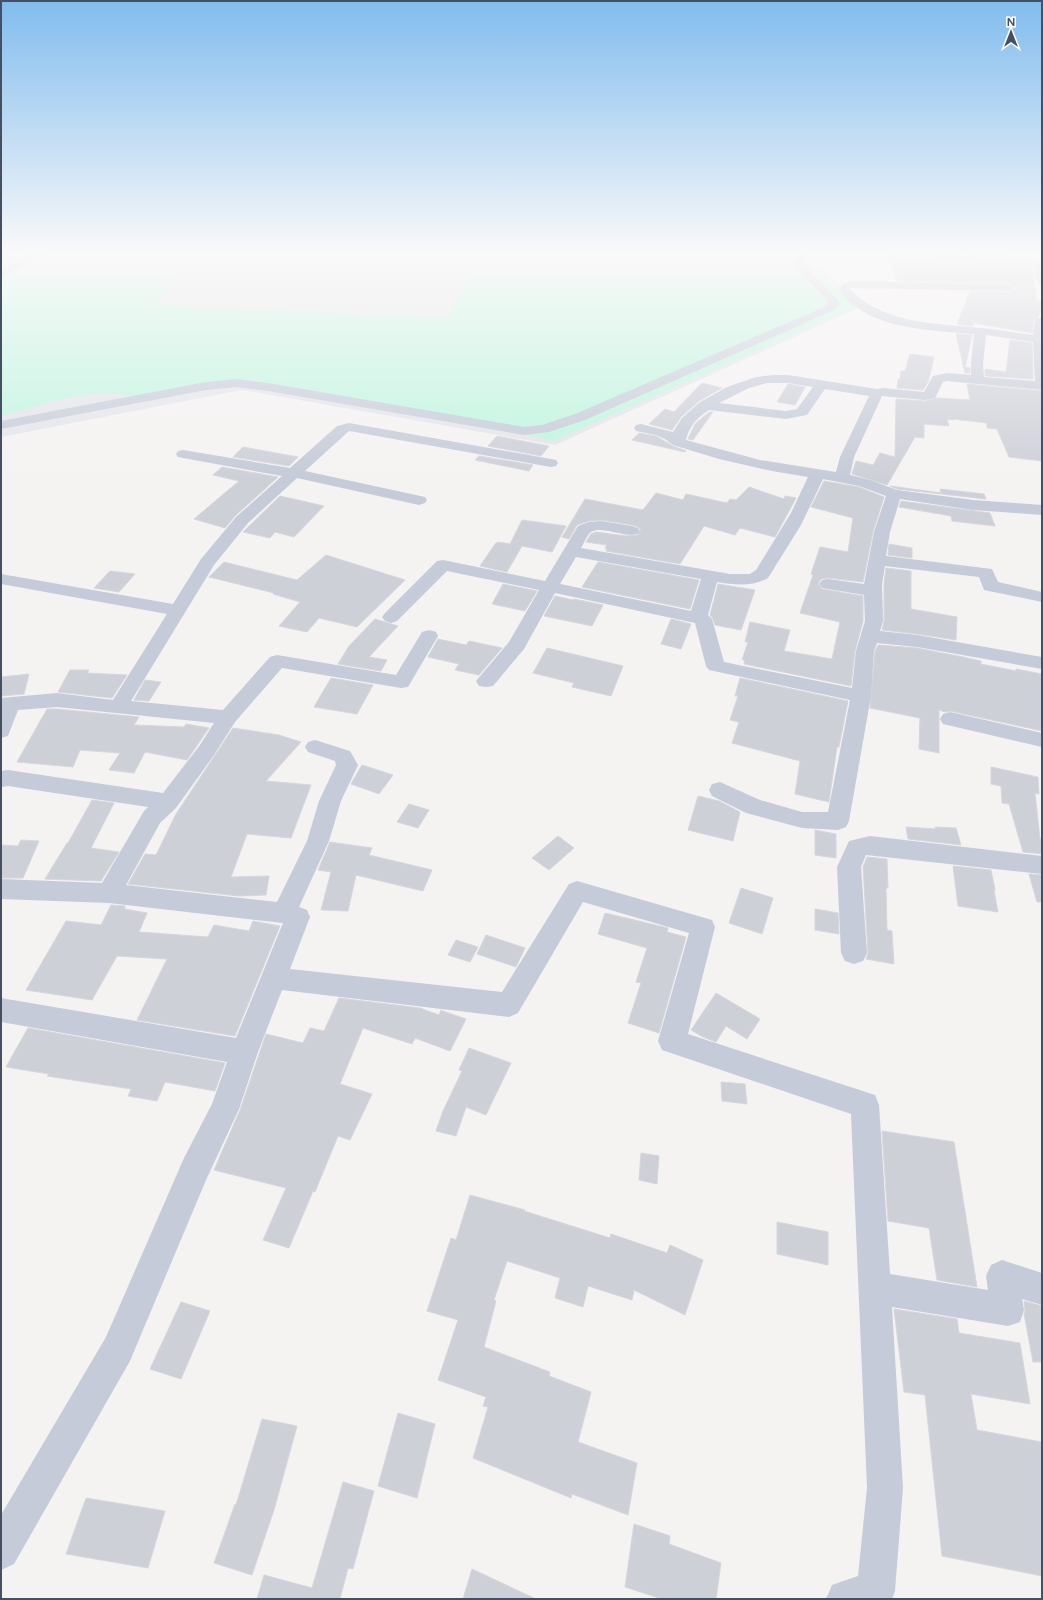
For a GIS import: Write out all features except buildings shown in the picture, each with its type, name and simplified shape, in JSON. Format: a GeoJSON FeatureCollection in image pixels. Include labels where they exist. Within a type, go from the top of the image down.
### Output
{"type":"FeatureCollection","features":[{"type":"Feature","properties":{"kind":"street"},"geometry":{"type":"LineString","coordinates":[[1,425],[206,386],[236,383],[268,387],[524,431],[544,429],[580,417],[783,329]]}},
{"type":"Feature","properties":{"kind":"street"},"geometry":{"type":"LineString","coordinates":[[959,329],[1040,340]]}},
{"type":"Feature","properties":{"kind":"street"},"geometry":{"type":"LineString","coordinates":[[678,442],[681,430],[692,416],[705,405],[736,387],[768,379],[822,384],[877,393],[883,392],[924,396],[930,395],[938,379],[947,377],[1042,386],[1039,371],[1041,329]]}},
{"type":"Feature","properties":{"kind":"street"},"geometry":{"type":"LineString","coordinates":[[978,379],[977,364],[980,331]]}},
{"type":"Feature","properties":{"kind":"street"},"geometry":{"type":"LineString","coordinates":[[705,405],[786,415],[795,414],[802,412],[822,384]]}},
{"type":"Feature","properties":{"kind":"street"},"geometry":{"type":"LineString","coordinates":[[842,476],[847,457],[877,393]]}},
{"type":"Feature","properties":{"kind":"street"},"geometry":{"type":"LineString","coordinates":[[118,707],[207,563],[242,520],[342,429],[349,427],[552,463]]}},
{"type":"Feature","properties":{"kind":"street"},"geometry":{"type":"LineString","coordinates":[[641,428],[665,433],[672,436],[678,442],[733,458],[817,474],[842,476],[876,486],[894,494],[965,504],[1042,510]]}},
{"type":"Feature","properties":{"kind":"street"},"geometry":{"type":"LineString","coordinates":[[183,454],[293,474],[419,500]]}},
{"type":"Feature","properties":{"kind":"street"},"geometry":{"type":"LineString","coordinates":[[571,551],[710,576],[750,580],[762,574],[798,516],[811,492],[817,474]]}},
{"type":"Feature","properties":{"kind":"street"},"geometry":{"type":"LineString","coordinates":[[720,790],[754,807],[802,820],[838,821],[861,696],[865,651],[874,621],[874,591],[877,560],[882,532],[894,494]]}},
{"type":"Feature","properties":{"kind":"street"},"geometry":{"type":"LineString","coordinates":[[486,681],[517,645],[584,529],[595,525],[632,531]]}},
{"type":"Feature","properties":{"kind":"street"},"geometry":{"type":"LineString","coordinates":[[877,560],[986,573],[990,586],[1042,597]]}},
{"type":"Feature","properties":{"kind":"street"},"geometry":{"type":"LineString","coordinates":[[391,618],[443,565],[703,619],[716,666],[861,696]]}},
{"type":"Feature","properties":{"kind":"street"},"geometry":{"type":"LineString","coordinates":[[698,618],[710,576]]}},
{"type":"Feature","properties":{"kind":"street"},"geometry":{"type":"LineString","coordinates":[[1,579],[178,610]]}},
{"type":"Feature","properties":{"kind":"street"},"geometry":{"type":"LineString","coordinates":[[828,584],[874,591]]}},
{"type":"Feature","properties":{"kind":"street"},"geometry":{"type":"LineString","coordinates":[[109,893],[152,817],[168,802],[207,750],[228,717],[277,661],[401,682],[429,636]]}},
{"type":"Feature","properties":{"kind":"street"},"geometry":{"type":"LineString","coordinates":[[869,636],[917,641],[1042,663]]}},
{"type":"Feature","properties":{"kind":"street"},"geometry":{"type":"LineString","coordinates":[[1,731],[5,704],[57,700],[228,717]]}},
{"type":"Feature","properties":{"kind":"street"},"geometry":{"type":"LineString","coordinates":[[950,719],[1042,740]]}},
{"type":"Feature","properties":{"kind":"street"},"geometry":{"type":"LineString","coordinates":[[284,913],[318,841],[330,801],[347,765],[343,756],[315,747]]}},
{"type":"Feature","properties":{"kind":"street"},"geometry":{"type":"LineString","coordinates":[[1,779],[8,778],[168,802]]}},
{"type":"Feature","properties":{"kind":"street"},"geometry":{"type":"LineString","coordinates":[[854,953],[849,867],[857,848],[870,845],[1042,864]]}},
{"type":"Feature","properties":{"kind":"street"},"geometry":{"type":"LineString","coordinates":[[1,889],[109,893],[284,913],[298,917],[244,1052],[225,1109],[195,1170],[118,1349],[1,1551]]}},
{"type":"Feature","properties":{"kind":"street"},"geometry":{"type":"LineString","coordinates":[[274,978],[509,1006],[577,891],[703,927],[672,1041],[864,1105],[886,1488],[876,1591],[846,1599]]}},
{"type":"Feature","properties":{"kind":"street"},"geometry":{"type":"LineString","coordinates":[[1,1010],[244,1052]]}},
{"type":"Feature","properties":{"kind":"street"},"geometry":{"type":"LineString","coordinates":[[875,1288],[1008,1310],[1002,1276],[1042,1288]]}},
{"type":"Feature","properties":{"kind":"shaded area"},"geometry":{"type":"Polygon","coordinates":[[[1,329],[813,329],[555,445],[242,390],[1,437],[1,329]]]}},
{"type":"Feature","properties":{"kind":"green space"},"geometry":{"type":"Polygon","coordinates":[[[1,329],[806,329],[553,441],[442,413],[252,380],[236,380],[132,396],[116,394],[83,395],[50,402],[1,416],[1,329]]]}}]}
